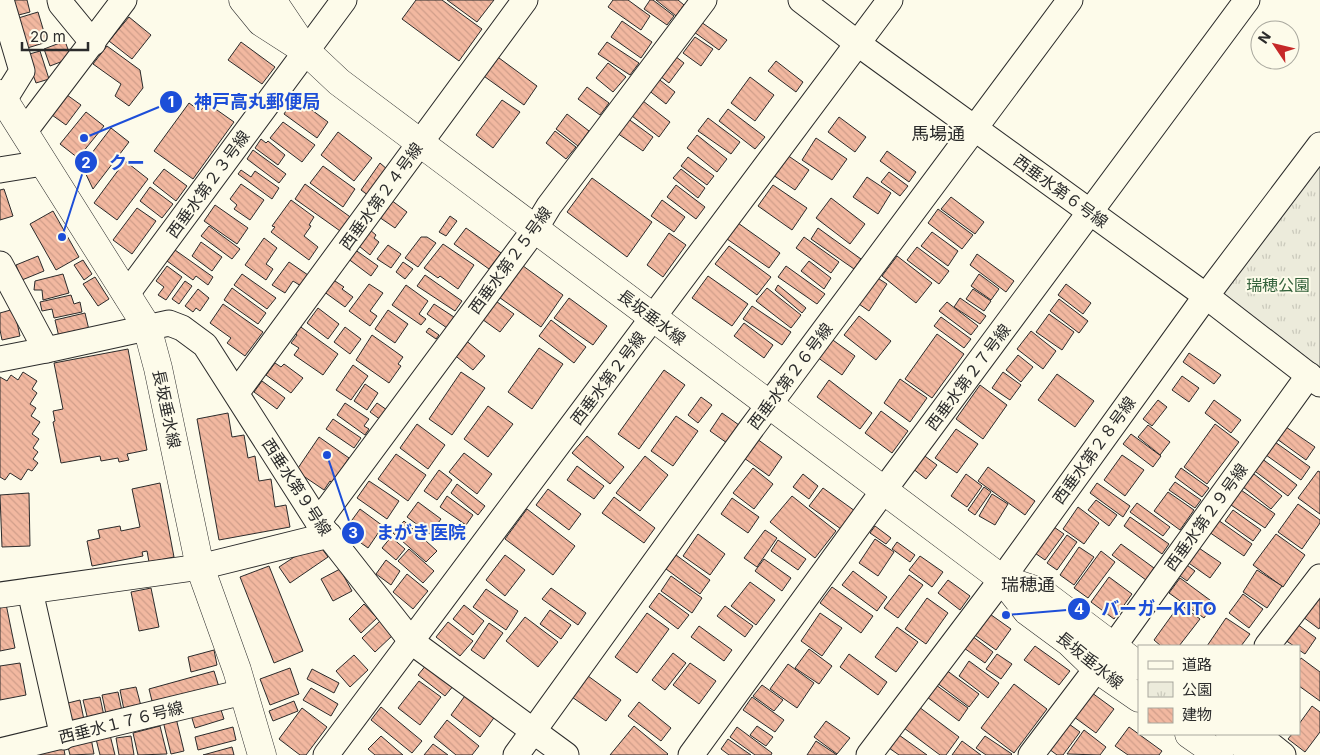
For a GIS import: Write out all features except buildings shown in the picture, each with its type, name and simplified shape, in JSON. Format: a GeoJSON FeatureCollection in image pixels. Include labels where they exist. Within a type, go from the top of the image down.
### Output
{"type":"FeatureCollection","features":[{"type":"Feature","properties":{"kind":"main road","name":"長坂垂水線"},"geometry":{"type":"LineString","coordinates":[[243,0],[261,22],[306,51],[339,82],[1002,579],[1027,611],[1069,642],[1097,669],[1138,697]]}},
{"type":"Feature","properties":{"kind":"main road","name":"長坂垂水線"},"geometry":{"type":"LineString","coordinates":[[272,0],[306,51]]}},
{"type":"Feature","properties":{"kind":"main road","name":"長坂垂水線"},"geometry":{"type":"LineString","coordinates":[[2,97],[147,327],[158,368],[200,567],[237,670],[262,755]]}},
{"type":"Feature","properties":{"kind":"main road","name":"長坂垂水線"},"geometry":{"type":"LineString","coordinates":[[1002,579],[1041,592],[1138,665]]}},
{"type":"Feature","properties":{"kind":"main road"},"geometry":{"type":"LineString","coordinates":[[1231,735],[1256,755]]}},
{"type":"Feature","properties":{"kind":"street"},"geometry":{"type":"LineString","coordinates":[[1,0],[22,71],[2,97]]}},
{"type":"Feature","properties":{"kind":"street"},"geometry":{"type":"LineString","coordinates":[[60,0],[61,4],[93,43]]}},
{"type":"Feature","properties":{"kind":"street"},"geometry":{"type":"LineString","coordinates":[[24,132],[124,0]]}},
{"type":"Feature","properties":{"kind":"street","name":"西垂水第２３号線"},"geometry":{"type":"LineString","coordinates":[[126,296],[344,0]]}},
{"type":"Feature","properties":{"kind":"street","name":"西垂水第２４号線"},"geometry":{"type":"LineString","coordinates":[[237,392],[525,0]]}},
{"type":"Feature","properties":{"kind":"street","name":"西垂水第２５号線"},"geometry":{"type":"LineString","coordinates":[[323,528],[535,229],[549,206],[704,0]]}},
{"type":"Feature","properties":{"kind":"street","name":"西垂水第６号線"},"geometry":{"type":"LineString","coordinates":[[801,0],[1206,296],[1314,380]]}},
{"type":"Feature","properties":{"kind":"street","name":"西垂水第２号線"},"geometry":{"type":"LineString","coordinates":[[326,755],[890,0]]}},
{"type":"Feature","properties":{"kind":"street","name":"西垂水第２６号線"},"geometry":{"type":"LineString","coordinates":[[516,755],[769,405],[1070,0]]}},
{"type":"Feature","properties":{"kind":"street","name":"西垂水第２７号線"},"geometry":{"type":"LineString","coordinates":[[691,755],[884,490],[1247,0]]}},
{"type":"Feature","properties":{"kind":"street","name":"西垂水第２８号線"},"geometry":{"type":"LineString","coordinates":[[869,755],[1002,579],[1206,296],[1320,146]]}},
{"type":"Feature","properties":{"kind":"street"},"geometry":{"type":"LineString","coordinates":[[0,170],[43,163]]}},
{"type":"Feature","properties":{"kind":"street"},"geometry":{"type":"LineString","coordinates":[[0,264],[46,350]]}},
{"type":"Feature","properties":{"kind":"street","name":"西垂水第９号線"},"geometry":{"type":"LineString","coordinates":[[0,359],[169,323],[190,333],[205,344],[323,528],[412,642],[566,755]]}},
{"type":"Feature","properties":{"kind":"street","name":"西垂水第２９号線"},"geometry":{"type":"LineString","coordinates":[[1031,755],[1314,380]]}},
{"type":"Feature","properties":{"kind":"street"},"geometry":{"type":"LineString","coordinates":[[0,595],[200,567],[323,528]]}},
{"type":"Feature","properties":{"kind":"street"},"geometry":{"type":"LineString","coordinates":[[1268,645],[1320,577]]}},
{"type":"Feature","properties":{"kind":"street"},"geometry":{"type":"LineString","coordinates":[[30,591],[63,737]]}},
{"type":"Feature","properties":{"kind":"street","name":"西垂水１７６号線"},"geometry":{"type":"LineString","coordinates":[[0,751],[243,692]]}},
{"type":"Feature","properties":{"kind":"street"},"geometry":{"type":"LineString","coordinates":[[1258,735],[1283,755]]}},
{"type":"Feature","properties":{"kind":"green space","name":"瑞穂公園"},"geometry":{"type":"Polygon","coordinates":[[[1320,159],[1320,370],[1227,301],[1222,289],[1320,159]]]}},
{"type":"Feature","properties":{"kind":"place","name":"神戸高丸郵便局"},"geometry":{"type":"Point","coordinates":[84,138]}},
{"type":"Feature","properties":{"kind":"place","name":"クー"},"geometry":{"type":"Point","coordinates":[62,237]}},
{"type":"Feature","properties":{"kind":"place","name":"まがき医院"},"geometry":{"type":"Point","coordinates":[327,455]}},
{"type":"Feature","properties":{"kind":"place","name":"バーガーKITO"},"geometry":{"type":"Point","coordinates":[1006,615]}},
{"type":"Feature","properties":{"kind":"district","name":"馬場通"},"geometry":{"type":"Point","coordinates":[938,134]}},
{"type":"Feature","properties":{"kind":"district","name":"瑞穂通"},"geometry":{"type":"Point","coordinates":[1028,585]}}]}
